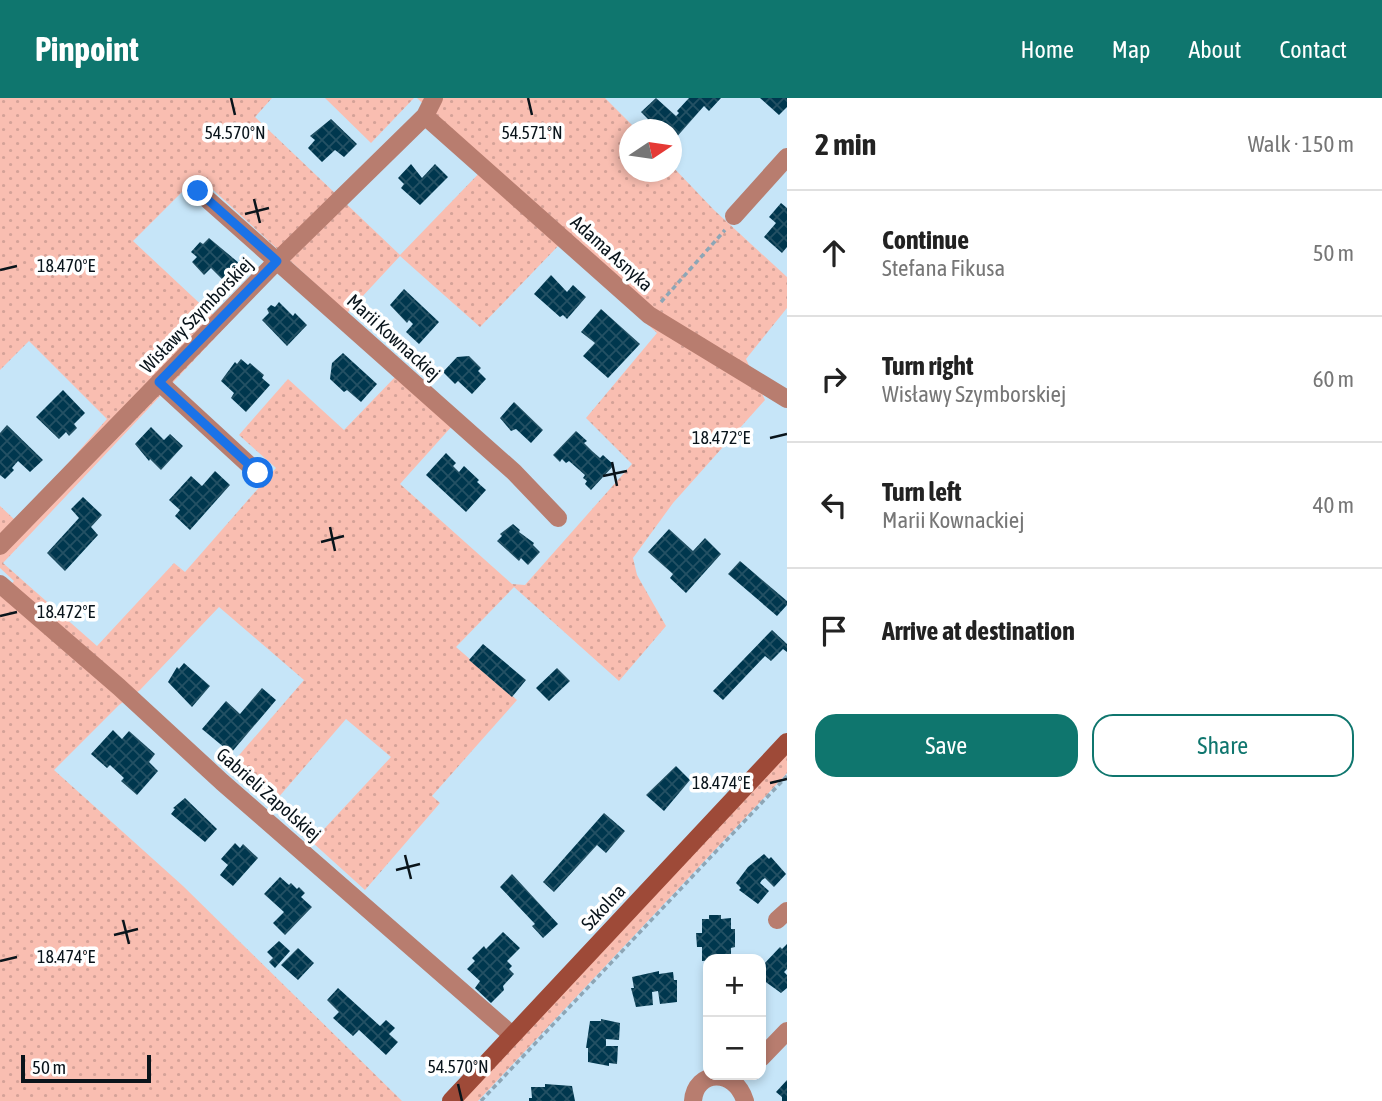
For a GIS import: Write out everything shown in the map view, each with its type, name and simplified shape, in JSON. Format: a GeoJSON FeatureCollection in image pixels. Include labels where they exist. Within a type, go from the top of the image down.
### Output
{"type":"FeatureCollection","features":[{"type":"Feature","properties":{"kind":"street","name":"Wisławy Szymborskiej"},"geometry":{"type":"LineString","coordinates":[[0,546],[277,261],[425,116],[434,98]]}},
{"type":"Feature","properties":{"kind":"street","name":"Adama Asnyka"},"geometry":{"type":"LineString","coordinates":[[425,116],[649,315],[787,399]]}},
{"type":"Feature","properties":{"kind":"street"},"geometry":{"type":"LineString","coordinates":[[734,216],[787,157]]}},
{"type":"Feature","properties":{"kind":"street","name":"Marii Kownackiej"},"geometry":{"type":"LineString","coordinates":[[198,191],[514,472],[558,518]]}},
{"type":"Feature","properties":{"kind":"street"},"geometry":{"type":"LineString","coordinates":[[159,382],[258,473]]}},
{"type":"Feature","properties":{"kind":"street","name":"Gabrieli Zapolskiej"},"geometry":{"type":"LineString","coordinates":[[0,584],[512,1035]]}},
{"type":"Feature","properties":{"kind":"street","name":"Szkolna"},"geometry":{"type":"LineString","coordinates":[[451,1101],[787,742]]}},
{"type":"Feature","properties":{"kind":"street"},"geometry":{"type":"LineString","coordinates":[[766,1053],[787,1031]]}},
{"type":"Feature","properties":{"kind":"street"},"geometry":{"type":"LineString","coordinates":[[693,1101],[697,1087],[705,1080]]}},
{"type":"Feature","properties":{"kind":"street"},"geometry":{"type":"LineString","coordinates":[[741,1080],[745,1101]]}},
{"type":"Feature","properties":{"kind":"path"},"geometry":{"type":"LineString","coordinates":[[649,315],[734,216]]}},
{"type":"Feature","properties":{"kind":"path"},"geometry":{"type":"LineString","coordinates":[[481,1101],[787,776]]}},
{"type":"Feature","properties":{"kind":"shaded area"},"geometry":{"type":"Polygon","coordinates":[[[0,98],[272,98],[255,117],[400,255],[487,165],[417,98],[605,98],[626,119],[619,119],[619,182],[682,182],[682,176],[787,277],[787,308],[746,359],[765,400],[673,503],[633,558],[637,575],[666,626],[619,681],[514,587],[456,647],[517,700],[432,796],[440,803],[365,890],[312,842],[391,757],[346,719],[271,806],[228,768],[304,680],[219,607],[140,690],[119,705],[54,770],[183,886],[402,1101],[0,1101],[0,596],[14,581],[0,568],[0,506],[15,520],[107,419],[29,341],[0,370],[0,98]],[[198,176],[133,241],[209,312],[228,324],[3,563],[97,646],[174,563],[185,572],[276,468],[239,435],[288,379],[344,430],[398,374],[453,425],[400,484],[512,584],[525,585],[632,464],[586,418],[657,333],[560,244],[480,327],[400,256],[347,313],[198,176]]]}},
{"type":"Feature","properties":{"kind":"shaded area"},"geometry":{"type":"Polygon","coordinates":[[[325,98],[414,98],[371,143],[325,98]]]}},
{"type":"Feature","properties":{"kind":"shaded area"},"geometry":{"type":"Polygon","coordinates":[[[787,752],[787,773],[762,800],[478,1101],[459,1101],[787,752]]]}},
{"type":"Feature","properties":{"kind":"building"},"geometry":{"type":"Polygon","coordinates":[[[656,98],[676,116],[679,113],[677,111],[689,98],[721,98],[709,111],[704,106],[682,131],[682,119],[648,119],[641,112],[656,98]]]}},
{"type":"Feature","properties":{"kind":"building"},"geometry":{"type":"Polygon","coordinates":[[[760,98],[787,98],[787,107],[779,115],[760,98]]]}},
{"type":"Feature","properties":{"kind":"building"},"geometry":{"type":"Polygon","coordinates":[[[331,119],[357,144],[344,157],[335,150],[322,162],[308,148],[315,140],[310,136],[331,119]]]}},
{"type":"Feature","properties":{"kind":"building"},"geometry":{"type":"Polygon","coordinates":[[[411,164],[422,178],[435,164],[448,177],[420,205],[401,188],[404,184],[398,178],[411,164]]]}},
{"type":"Feature","properties":{"kind":"building"},"geometry":{"type":"Polygon","coordinates":[[[781,203],[787,208],[787,247],[782,253],[764,237],[776,223],[769,217],[781,203]]]}},
{"type":"Feature","properties":{"kind":"building"},"geometry":{"type":"Polygon","coordinates":[[[209,238],[239,263],[223,280],[211,268],[204,275],[192,262],[197,257],[191,252],[200,242],[203,244],[209,238]]]}},
{"type":"Feature","properties":{"kind":"building"},"geometry":{"type":"Polygon","coordinates":[[[551,275],[567,292],[573,285],[586,297],[567,319],[563,315],[560,317],[534,294],[551,275]]]}},
{"type":"Feature","properties":{"kind":"building"},"geometry":{"type":"Polygon","coordinates":[[[404,289],[439,322],[419,344],[406,332],[413,324],[409,320],[407,323],[390,305],[404,289]]]}},
{"type":"Feature","properties":{"kind":"building"},"geometry":{"type":"Polygon","coordinates":[[[279,302],[307,325],[287,346],[262,320],[269,313],[267,309],[271,305],[275,307],[279,302]]]}},
{"type":"Feature","properties":{"kind":"building"},"geometry":{"type":"Polygon","coordinates":[[[601,309],[640,344],[608,378],[583,356],[595,343],[581,332],[601,309]]]}},
{"type":"Feature","properties":{"kind":"building"},"geometry":{"type":"Polygon","coordinates":[[[343,353],[377,384],[361,402],[330,379],[332,363],[343,353]]]}},
{"type":"Feature","properties":{"kind":"building"},"geometry":{"type":"Polygon","coordinates":[[[469,356],[481,368],[478,371],[486,379],[472,394],[458,381],[455,384],[443,372],[457,357],[469,356]]]}},
{"type":"Feature","properties":{"kind":"building"},"geometry":{"type":"Polygon","coordinates":[[[241,359],[264,375],[262,378],[270,385],[246,412],[231,398],[234,393],[221,381],[235,362],[237,364],[241,359]]]}},
{"type":"Feature","properties":{"kind":"building"},"geometry":{"type":"Polygon","coordinates":[[[63,390],[85,413],[74,424],[77,428],[69,436],[66,432],[59,439],[36,417],[63,390]]]}},
{"type":"Feature","properties":{"kind":"building"},"geometry":{"type":"Polygon","coordinates":[[[514,402],[543,430],[531,443],[516,429],[511,431],[500,418],[514,402]]]}},
{"type":"Feature","properties":{"kind":"building"},"geometry":{"type":"Polygon","coordinates":[[[7,425],[43,460],[30,472],[18,461],[5,479],[0,475],[0,433],[7,425]]]}},
{"type":"Feature","properties":{"kind":"building"},"geometry":{"type":"Polygon","coordinates":[[[151,427],[164,440],[170,434],[183,446],[161,470],[150,459],[149,461],[135,444],[151,427]]]}},
{"type":"Feature","properties":{"kind":"building"},"geometry":{"type":"Polygon","coordinates":[[[576,431],[587,441],[584,443],[592,451],[600,458],[603,455],[614,465],[591,490],[585,484],[585,475],[569,461],[566,463],[562,459],[560,462],[553,455],[576,431]]]}},
{"type":"Feature","properties":{"kind":"building"},"geometry":{"type":"Polygon","coordinates":[[[446,453],[456,463],[453,466],[459,472],[464,466],[486,490],[466,512],[426,475],[446,453]]]}},
{"type":"Feature","properties":{"kind":"building"},"geometry":{"type":"Polygon","coordinates":[[[215,471],[230,485],[190,530],[175,516],[180,510],[169,500],[191,476],[202,486],[215,471]]]}},
{"type":"Feature","properties":{"kind":"building"},"geometry":{"type":"Polygon","coordinates":[[[83,497],[102,515],[91,527],[98,535],[65,571],[47,553],[79,518],[71,509],[83,497]]]}},
{"type":"Feature","properties":{"kind":"building"},"geometry":{"type":"Polygon","coordinates":[[[513,524],[540,552],[528,565],[521,558],[519,561],[497,541],[502,536],[500,534],[513,524]]]}},
{"type":"Feature","properties":{"kind":"building"},"geometry":{"type":"Polygon","coordinates":[[[669,529],[693,551],[705,538],[721,554],[686,593],[670,578],[673,574],[648,552],[669,529]]]}},
{"type":"Feature","properties":{"kind":"building"},"geometry":{"type":"Polygon","coordinates":[[[740,561],[787,601],[787,605],[777,616],[728,574],[740,561]]]}},
{"type":"Feature","properties":{"kind":"building"},"geometry":{"type":"Polygon","coordinates":[[[772,630],[787,644],[787,652],[783,649],[771,661],[765,656],[723,700],[713,691],[772,630]]]}},
{"type":"Feature","properties":{"kind":"building"},"geometry":{"type":"Polygon","coordinates":[[[483,644],[526,680],[512,697],[469,660],[483,644]]]}},
{"type":"Feature","properties":{"kind":"building"},"geometry":{"type":"Polygon","coordinates":[[[184,663],[210,686],[192,707],[168,682],[177,667],[179,669],[184,663]]]}},
{"type":"Feature","properties":{"kind":"building"},"geometry":{"type":"Polygon","coordinates":[[[557,668],[570,681],[549,701],[536,688],[557,668]]]}},
{"type":"Feature","properties":{"kind":"building"},"geometry":{"type":"Polygon","coordinates":[[[262,688],[276,700],[231,753],[202,729],[226,701],[240,714],[262,688]]]}},
{"type":"Feature","properties":{"kind":"building"},"geometry":{"type":"Polygon","coordinates":[[[113,730],[122,739],[129,731],[155,754],[149,762],[158,771],[137,795],[121,781],[124,778],[110,765],[107,768],[91,754],[113,730]]]}},
{"type":"Feature","properties":{"kind":"building"},"geometry":{"type":"Polygon","coordinates":[[[676,766],[690,780],[664,811],[646,795],[676,766]]]}},
{"type":"Feature","properties":{"kind":"building"},"geometry":{"type":"Polygon","coordinates":[[[185,798],[217,829],[205,842],[171,814],[175,809],[173,808],[185,798]]]}},
{"type":"Feature","properties":{"kind":"building"},"geometry":{"type":"Polygon","coordinates":[[[604,813],[625,831],[606,853],[597,845],[554,892],[543,882],[604,813]]]}},
{"type":"Feature","properties":{"kind":"building"},"geometry":{"type":"Polygon","coordinates":[[[235,843],[240,848],[243,844],[258,858],[233,886],[220,875],[228,865],[221,859],[235,843]]]}},
{"type":"Feature","properties":{"kind":"building"},"geometry":{"type":"Polygon","coordinates":[[[764,854],[769,859],[771,857],[786,874],[774,887],[765,878],[762,880],[760,883],[769,891],[758,904],[739,890],[741,888],[736,883],[748,867],[764,854]]]}},
{"type":"Feature","properties":{"kind":"building"},"geometry":{"type":"Polygon","coordinates":[[[512,874],[558,924],[543,938],[532,926],[535,924],[500,887],[512,874]]]}},
{"type":"Feature","properties":{"kind":"building"},"geometry":{"type":"Polygon","coordinates":[[[280,877],[289,885],[291,883],[297,889],[299,887],[305,893],[301,897],[312,907],[285,935],[273,923],[284,912],[264,894],[280,877]]]}},
{"type":"Feature","properties":{"kind":"building"},"geometry":{"type":"Polygon","coordinates":[[[709,915],[721,915],[721,919],[731,918],[731,929],[735,929],[735,947],[731,948],[731,954],[703,954],[702,961],[702,947],[697,947],[696,933],[702,933],[702,919],[709,919],[709,915]]]}},
{"type":"Feature","properties":{"kind":"building"},"geometry":{"type":"Polygon","coordinates":[[[503,932],[520,948],[507,961],[514,974],[503,986],[504,990],[491,1003],[475,988],[480,981],[467,969],[475,961],[472,958],[484,946],[486,949],[503,932]]]}},
{"type":"Feature","properties":{"kind":"building"},"geometry":{"type":"Polygon","coordinates":[[[279,941],[290,951],[275,968],[269,962],[273,958],[267,952],[279,941]]]}},
{"type":"Feature","properties":{"kind":"building"},"geometry":{"type":"Polygon","coordinates":[[[787,944],[787,969],[784,972],[787,975],[787,988],[781,993],[766,982],[766,962],[780,947],[782,949],[787,944]]]}},
{"type":"Feature","properties":{"kind":"building"},"geometry":{"type":"Polygon","coordinates":[[[298,948],[314,963],[298,980],[281,965],[298,948]]]}},
{"type":"Feature","properties":{"kind":"building"},"geometry":{"type":"Polygon","coordinates":[[[659,971],[659,974],[673,972],[674,980],[677,980],[677,1002],[660,1004],[658,991],[652,992],[653,1005],[636,1007],[631,988],[634,988],[632,977],[659,971]]]}},
{"type":"Feature","properties":{"kind":"building"},"geometry":{"type":"Polygon","coordinates":[[[338,988],[380,1026],[386,1020],[395,1028],[389,1034],[398,1042],[386,1055],[359,1030],[353,1036],[333,1018],[339,1012],[327,1000],[338,988]]]}},
{"type":"Feature","properties":{"kind":"building"},"geometry":{"type":"Polygon","coordinates":[[[601,1019],[620,1023],[619,1040],[606,1039],[606,1046],[618,1046],[617,1064],[609,1063],[609,1066],[588,1062],[586,1048],[590,1021],[601,1019]]]}},
{"type":"Feature","properties":{"kind":"building"},"geometry":{"type":"Polygon","coordinates":[[[787,1080],[787,1101],[782,1101],[782,1097],[776,1092],[787,1080]]]}},
{"type":"Feature","properties":{"kind":"building"},"geometry":{"type":"Polygon","coordinates":[[[545,1084],[572,1086],[575,1101],[529,1101],[529,1098],[532,1098],[531,1087],[545,1087],[545,1084]]]}},
{"type":"Feature","properties":{"kind":"route"},"geometry":{"type":"LineString","coordinates":[[198,191],[277,261],[159,382],[258,473]]}}]}
